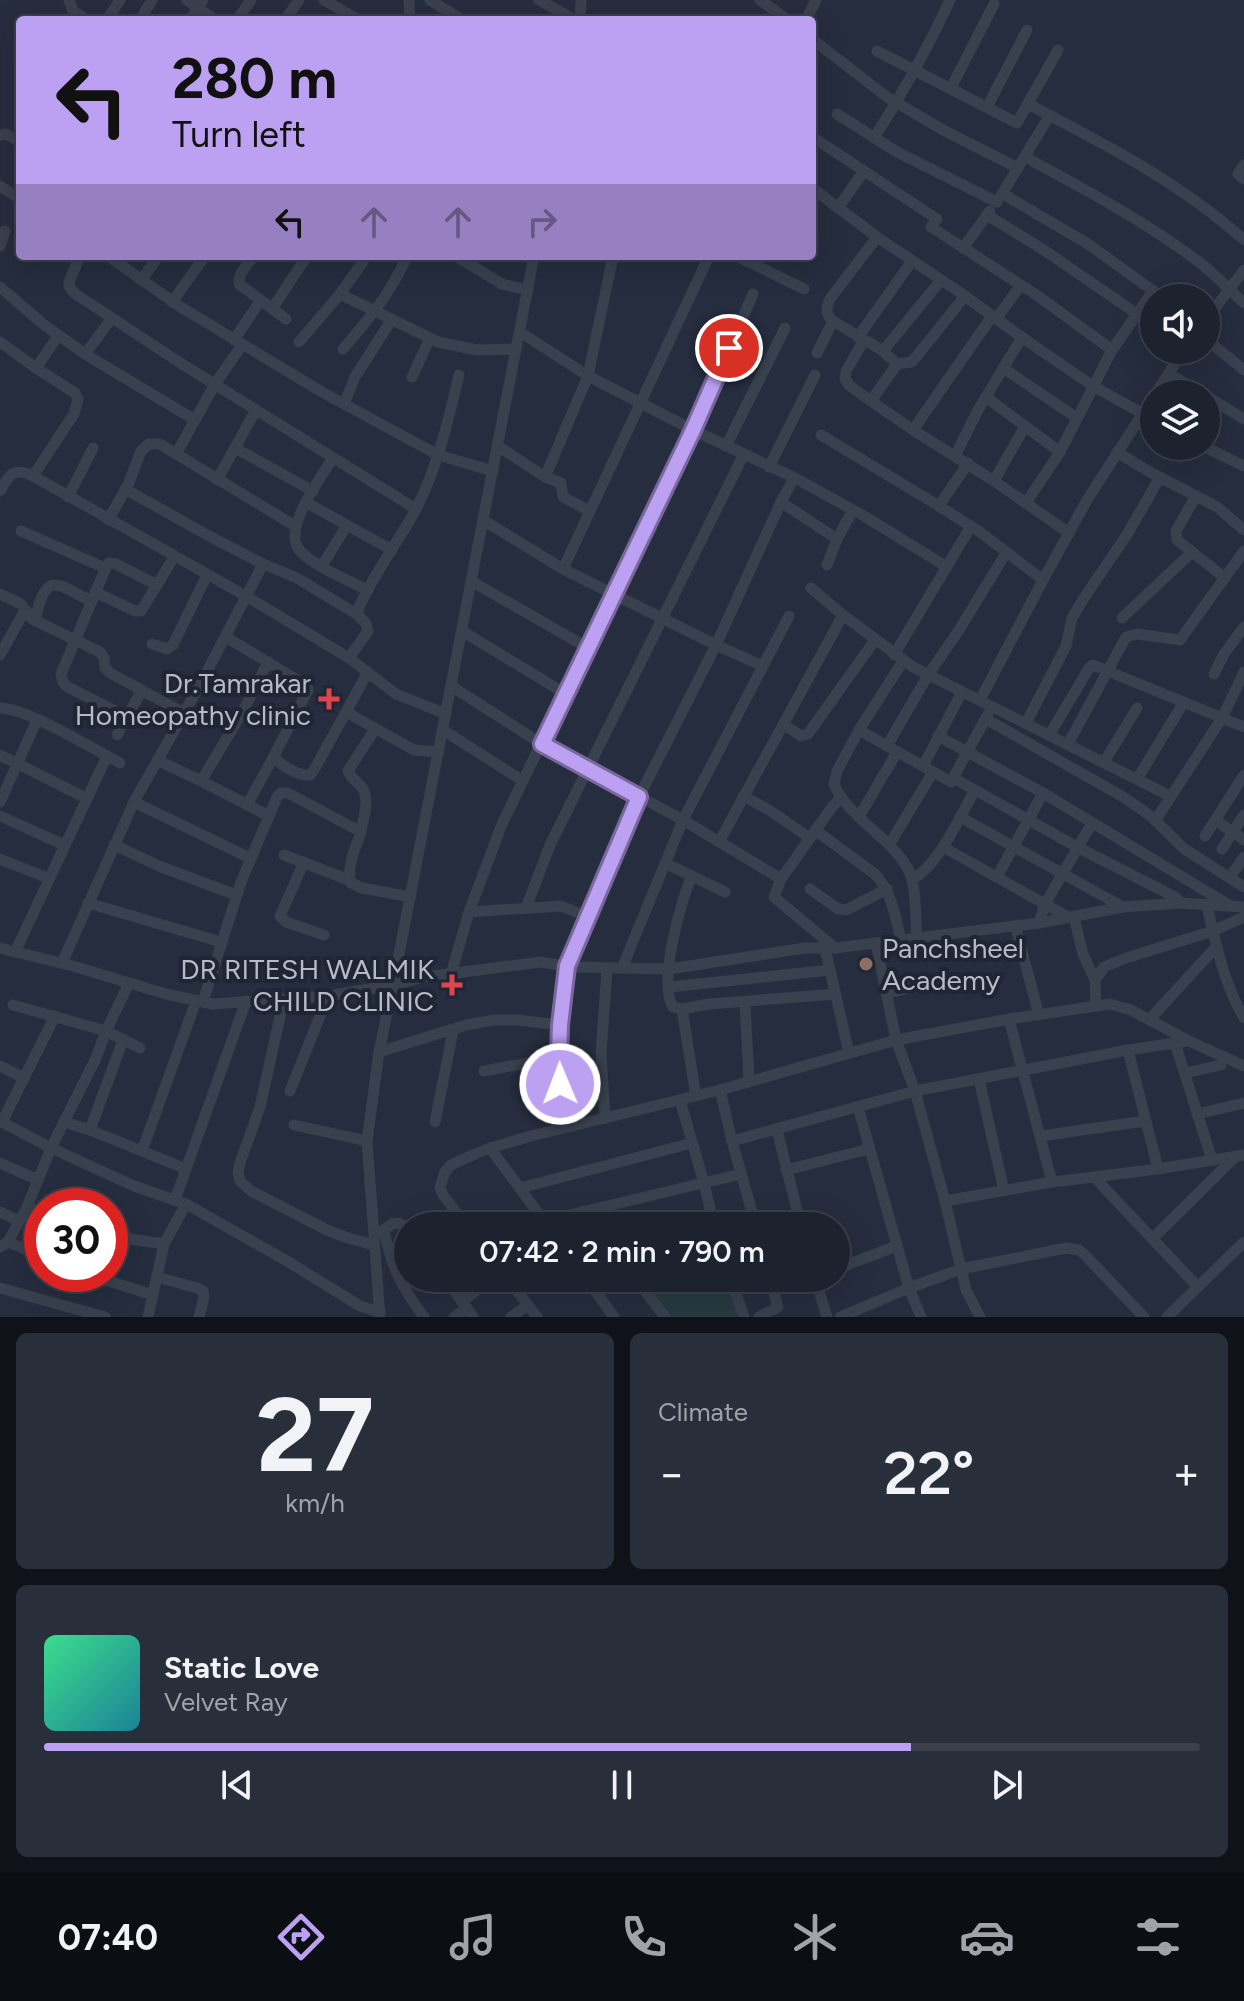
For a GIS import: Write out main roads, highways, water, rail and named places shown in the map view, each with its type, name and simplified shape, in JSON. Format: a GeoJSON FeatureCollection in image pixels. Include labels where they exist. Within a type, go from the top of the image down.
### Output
{"type":"FeatureCollection","features":[{"type":"Feature","properties":{"kind":"place","name":"Dr.Tamrakar Homeopathy clinic"},"geometry":{"type":"Point","coordinates":[329,699]}},
{"type":"Feature","properties":{"kind":"place","name":"Panchsheel Academy"},"geometry":{"type":"Point","coordinates":[866,964]}},
{"type":"Feature","properties":{"kind":"place","name":"DR RITESH WALMIK CHILD CLINIC"},"geometry":{"type":"Point","coordinates":[452,985]}}]}
